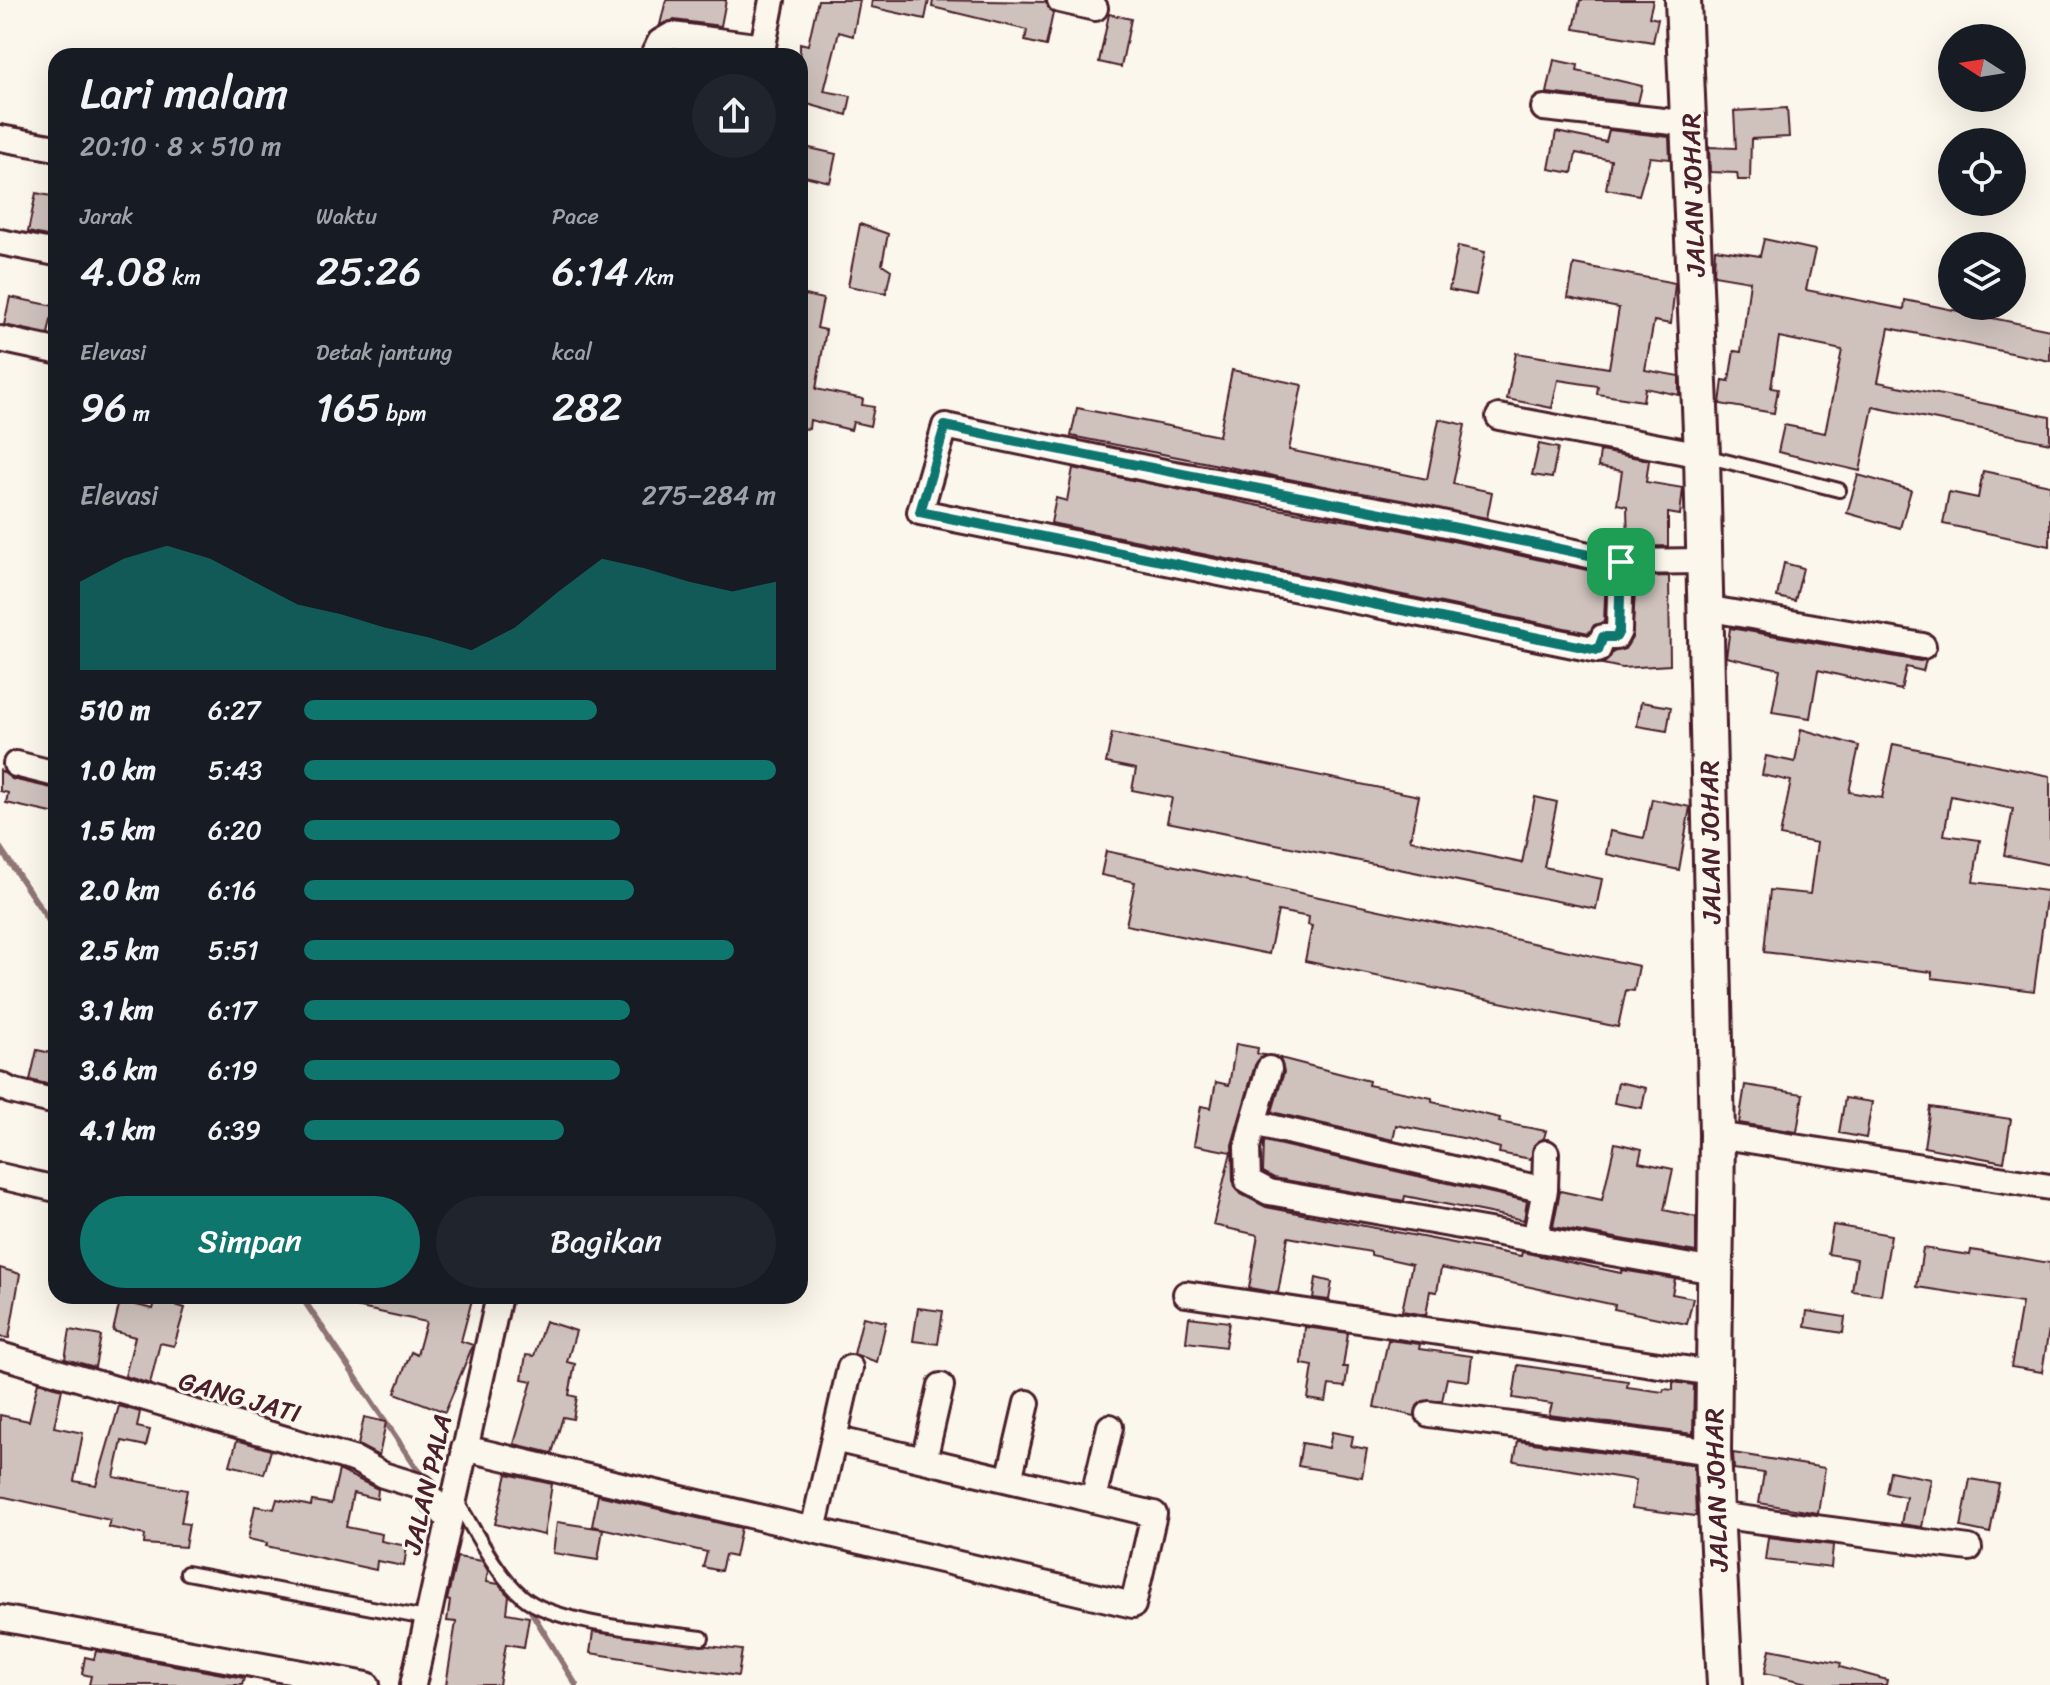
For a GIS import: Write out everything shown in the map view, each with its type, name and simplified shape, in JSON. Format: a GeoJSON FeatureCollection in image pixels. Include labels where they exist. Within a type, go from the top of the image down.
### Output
{"type":"FeatureCollection","features":[{"type":"Feature","properties":{"kind":"street"},"geometry":{"type":"LineString","coordinates":[[763,48],[772,0]]}},
{"type":"Feature","properties":{"kind":"street"},"geometry":{"type":"LineString","coordinates":[[1060,0],[1095,8]]}},
{"type":"Feature","properties":{"kind":"street","name":"JALAN JOHAR"},"geometry":{"type":"LineString","coordinates":[[1683,0],[1691,124],[1702,455],[1717,1135],[1713,1452],[1725,1685]]}},
{"type":"Feature","properties":{"kind":"street"},"geometry":{"type":"LineString","coordinates":[[657,48],[660,42],[672,35],[745,48]]}},
{"type":"Feature","properties":{"kind":"street"},"geometry":{"type":"LineString","coordinates":[[1544,108],[1691,124]]}},
{"type":"Feature","properties":{"kind":"street"},"geometry":{"type":"LineString","coordinates":[[0,138],[48,147]]}},
{"type":"Feature","properties":{"kind":"street"},"geometry":{"type":"LineString","coordinates":[[0,242],[48,251]]}},
{"type":"Feature","properties":{"kind":"street"},"geometry":{"type":"LineString","coordinates":[[0,339],[48,349]]}},
{"type":"Feature","properties":{"kind":"street"},"geometry":{"type":"LineString","coordinates":[[1499,417],[1702,455]]}},
{"type":"Feature","properties":{"kind":"street"},"geometry":{"type":"LineString","coordinates":[[1621,562],[1619,631],[1616,637],[1603,637],[1598,650],[920,512],[945,426],[1400,514],[1621,562],[1704,561]]}},
{"type":"Feature","properties":{"kind":"street"},"geometry":{"type":"LineString","coordinates":[[1705,608],[1923,646]]}},
{"type":"Feature","properties":{"kind":"street"},"geometry":{"type":"LineString","coordinates":[[16,764],[48,772]]}},
{"type":"Feature","properties":{"kind":"street"},"geometry":{"type":"LineString","coordinates":[[1269,1069],[1253,1123],[1246,1176],[1252,1185],[1269,1192],[1714,1271]]}},
{"type":"Feature","properties":{"kind":"street"},"geometry":{"type":"LineString","coordinates":[[0,1085],[11,1091],[48,1100]]}},
{"type":"Feature","properties":{"kind":"street"},"geometry":{"type":"LineString","coordinates":[[1253,1123],[1545,1190]]}},
{"type":"Feature","properties":{"kind":"street"},"geometry":{"type":"LineString","coordinates":[[1717,1135],[2050,1187]]}},
{"type":"Feature","properties":{"kind":"street"},"geometry":{"type":"LineString","coordinates":[[1535,1240],[1545,1190],[1546,1153]]}},
{"type":"Feature","properties":{"kind":"street"},"geometry":{"type":"LineString","coordinates":[[0,1176],[48,1187]]}},
{"type":"Feature","properties":{"kind":"street"},"geometry":{"type":"LineString","coordinates":[[1186,1294],[1712,1373]]}},
{"type":"Feature","properties":{"kind":"street","name":"JALAN PALA"},"geometry":{"type":"LineString","coordinates":[[413,1685],[425,1618],[497,1304]]}},
{"type":"Feature","properties":{"kind":"street","name":"GANG JATI"},"geometry":{"type":"LineString","coordinates":[[0,1355],[356,1460],[383,1475],[422,1487],[451,1508]]}},
{"type":"Feature","properties":{"kind":"street"},"geometry":{"type":"LineString","coordinates":[[813,1530],[850,1368]]}},
{"type":"Feature","properties":{"kind":"street"},"geometry":{"type":"LineString","coordinates":[[924,1460],[941,1386]]}},
{"type":"Feature","properties":{"kind":"street"},"geometry":{"type":"LineString","coordinates":[[1009,1480],[1027,1403]]}},
{"type":"Feature","properties":{"kind":"street"},"geometry":{"type":"LineString","coordinates":[[1429,1414],[1713,1452]]}},
{"type":"Feature","properties":{"kind":"street"},"geometry":{"type":"LineString","coordinates":[[1093,1500],[1110,1427]]}},
{"type":"Feature","properties":{"kind":"street"},"geometry":{"type":"LineString","coordinates":[[464,1448],[1133,1605],[1154,1514],[834,1439]]}},
{"type":"Feature","properties":{"kind":"street"},"geometry":{"type":"LineString","coordinates":[[1716,1515],[1969,1548]]}},
{"type":"Feature","properties":{"kind":"street"},"geometry":{"type":"LineString","coordinates":[[0,1618],[367,1685]]}},
{"type":"Feature","properties":{"kind":"lane"},"geometry":{"type":"LineString","coordinates":[[1702,455],[1839,490]]}},
{"type":"Feature","properties":{"kind":"lane"},"geometry":{"type":"LineString","coordinates":[[451,1508],[510,1584],[534,1605],[600,1624],[702,1638]]}},
{"type":"Feature","properties":{"kind":"lane"},"geometry":{"type":"LineString","coordinates":[[187,1573],[425,1618]]}},
{"type":"Feature","properties":{"kind":"building"},"geometry":{"type":"Polygon","coordinates":[[[666,0],[726,0],[721,26],[674,20],[660,25],[666,0]]]}},
{"type":"Feature","properties":{"kind":"building"},"geometry":{"type":"Polygon","coordinates":[[[818,0],[860,0],[853,36],[839,32],[824,91],[851,96],[847,115],[808,104],[808,48],[800,48],[800,43],[808,45],[818,0]]]}},
{"type":"Feature","properties":{"kind":"building"},"geometry":{"type":"Polygon","coordinates":[[[872,0],[929,0],[925,19],[871,7],[872,0]]]}},
{"type":"Feature","properties":{"kind":"building"},"geometry":{"type":"Polygon","coordinates":[[[933,0],[1045,2],[1053,13],[1046,46],[1025,41],[1027,30],[932,7],[933,0]]]}},
{"type":"Feature","properties":{"kind":"building"},"geometry":{"type":"Polygon","coordinates":[[[1580,0],[1653,0],[1649,17],[1658,19],[1653,42],[1574,29],[1580,0]]]}},
{"type":"Feature","properties":{"kind":"building"},"geometry":{"type":"Polygon","coordinates":[[[1109,14],[1131,19],[1121,67],[1099,62],[1109,14]]]}},
{"type":"Feature","properties":{"kind":"building"},"geometry":{"type":"Polygon","coordinates":[[[1554,60],[1578,65],[1577,71],[1642,86],[1638,103],[1547,93],[1554,60]]]}},
{"type":"Feature","properties":{"kind":"building"},"geometry":{"type":"Polygon","coordinates":[[[1787,108],[1789,137],[1751,139],[1750,180],[1738,180],[1737,173],[1710,172],[1709,147],[1736,148],[1734,111],[1787,108]]]}},
{"type":"Feature","properties":{"kind":"building"},"geometry":{"type":"Polygon","coordinates":[[[1609,130],[1669,137],[1670,159],[1650,157],[1639,195],[1606,189],[1611,160],[1576,153],[1572,173],[1549,169],[1556,132],[1606,142],[1609,130]]]}},
{"type":"Feature","properties":{"kind":"building"},"geometry":{"type":"Polygon","coordinates":[[[808,148],[836,154],[830,182],[808,177],[808,148]]]}},
{"type":"Feature","properties":{"kind":"building"},"geometry":{"type":"Polygon","coordinates":[[[36,193],[48,195],[48,236],[28,232],[36,193]]]}},
{"type":"Feature","properties":{"kind":"building"},"geometry":{"type":"Polygon","coordinates":[[[860,224],[888,234],[882,264],[891,270],[886,293],[848,286],[860,224]]]}},
{"type":"Feature","properties":{"kind":"building"},"geometry":{"type":"Polygon","coordinates":[[[1764,239],[1815,250],[1806,290],[1904,309],[1905,300],[1938,307],[1938,320],[2002,320],[2050,330],[2050,361],[1889,328],[1878,382],[2050,417],[2050,443],[1873,407],[1860,471],[1778,452],[1784,425],[1825,433],[1842,350],[1779,337],[1771,388],[1778,389],[1774,413],[1720,404],[1723,380],[1729,381],[1734,351],[1741,352],[1750,281],[1714,275],[1715,249],[1760,256],[1764,239]]]}},
{"type":"Feature","properties":{"kind":"building"},"geometry":{"type":"Polygon","coordinates":[[[1458,246],[1485,252],[1476,295],[1449,290],[1458,246]]]}},
{"type":"Feature","properties":{"kind":"building"},"geometry":{"type":"Polygon","coordinates":[[[1574,264],[1675,283],[1671,324],[1654,321],[1645,370],[1679,376],[1679,395],[1645,388],[1643,401],[1597,394],[1598,386],[1558,380],[1552,408],[1507,399],[1516,353],[1609,368],[1619,308],[1568,298],[1574,264]]]}},
{"type":"Feature","properties":{"kind":"building"},"geometry":{"type":"Polygon","coordinates":[[[808,296],[823,299],[817,328],[826,330],[816,389],[863,399],[862,405],[874,407],[870,426],[853,422],[851,430],[810,420],[809,429],[808,296]]]}},
{"type":"Feature","properties":{"kind":"building"},"geometry":{"type":"Polygon","coordinates":[[[10,297],[48,305],[48,334],[4,325],[10,297]]]}},
{"type":"Feature","properties":{"kind":"building"},"geometry":{"type":"Polygon","coordinates":[[[1232,370],[1302,385],[1289,450],[1427,479],[1439,419],[1465,425],[1453,484],[1492,492],[1487,518],[1071,436],[1077,408],[1219,436],[1232,370]]]}},
{"type":"Feature","properties":{"kind":"building"},"geometry":{"type":"Polygon","coordinates":[[[1539,444],[1558,448],[1552,478],[1532,475],[1539,444]]]}},
{"type":"Feature","properties":{"kind":"building"},"geometry":{"type":"Polygon","coordinates":[[[1600,451],[1649,460],[1646,482],[1683,488],[1680,515],[1668,513],[1668,546],[1628,547],[1627,506],[1617,504],[1622,471],[1598,467],[1600,451]]]}},
{"type":"Feature","properties":{"kind":"building"},"geometry":{"type":"Polygon","coordinates":[[[1073,468],[1265,507],[1397,529],[1606,574],[1604,622],[1594,625],[1589,633],[1051,523],[1056,498],[1067,501],[1073,468]]]}},
{"type":"Feature","properties":{"kind":"building"},"geometry":{"type":"Polygon","coordinates":[[[1983,471],[2050,485],[2050,546],[1943,524],[1949,492],[1978,498],[1983,471]]]}},
{"type":"Feature","properties":{"kind":"building"},"geometry":{"type":"Polygon","coordinates":[[[1858,475],[1911,490],[1900,528],[1847,513],[1858,475]]]}},
{"type":"Feature","properties":{"kind":"building"},"geometry":{"type":"Polygon","coordinates":[[[1784,563],[1803,568],[1795,601],[1777,597],[1784,563]]]}},
{"type":"Feature","properties":{"kind":"building"},"geometry":{"type":"Polygon","coordinates":[[[1669,576],[1670,665],[1622,668],[1603,664],[1613,652],[1625,649],[1632,638],[1636,577],[1669,576]]]}},
{"type":"Feature","properties":{"kind":"building"},"geometry":{"type":"Polygon","coordinates":[[[1730,628],[1926,660],[1923,671],[1906,667],[1901,690],[1818,670],[1810,718],[1772,712],[1780,669],[1726,657],[1730,628]]]}},
{"type":"Feature","properties":{"kind":"building"},"geometry":{"type":"Polygon","coordinates":[[[1641,702],[1671,707],[1667,731],[1637,726],[1641,702]]]}},
{"type":"Feature","properties":{"kind":"building"},"geometry":{"type":"Polygon","coordinates":[[[1801,729],[1859,746],[1849,792],[1882,798],[1893,744],[2050,776],[2050,865],[2004,855],[2013,809],[1951,796],[1944,835],[1980,840],[1973,882],[2047,891],[2034,991],[1932,978],[1932,972],[1764,952],[1770,890],[1810,894],[1817,843],[1780,836],[1791,781],[1762,775],[1766,756],[1795,762],[1801,729]]]}},
{"type":"Feature","properties":{"kind":"building"},"geometry":{"type":"Polygon","coordinates":[[[1112,733],[1419,796],[1410,840],[1522,863],[1535,797],[1557,802],[1544,867],[1602,879],[1596,909],[1167,822],[1172,798],[1132,790],[1136,769],[1106,763],[1112,733]]]}},
{"type":"Feature","properties":{"kind":"building"},"geometry":{"type":"Polygon","coordinates":[[[0,770],[12,779],[48,787],[48,812],[6,803],[8,793],[0,791],[0,770]]]}},
{"type":"Feature","properties":{"kind":"building"},"geometry":{"type":"Polygon","coordinates":[[[1652,799],[1690,807],[1679,870],[1606,854],[1610,831],[1644,838],[1652,799]]]}},
{"type":"Feature","properties":{"kind":"building"},"geometry":{"type":"Polygon","coordinates":[[[1106,851],[1639,966],[1634,991],[1626,990],[1618,1027],[1305,961],[1312,926],[1308,925],[1309,917],[1278,911],[1269,954],[1126,925],[1135,882],[1101,875],[1106,851]]]}},
{"type":"Feature","properties":{"kind":"building"},"geometry":{"type":"Polygon","coordinates":[[[1236,1044],[1258,1048],[1257,1054],[1264,1055],[1255,1065],[1232,1145],[1233,1181],[1241,1194],[1266,1207],[1521,1256],[1522,1252],[1621,1273],[1622,1270],[1675,1279],[1672,1294],[1693,1298],[1687,1324],[1614,1309],[1615,1305],[1441,1268],[1437,1292],[1430,1291],[1426,1315],[1402,1311],[1412,1264],[1371,1255],[1371,1252],[1288,1237],[1278,1293],[1249,1288],[1258,1235],[1213,1225],[1231,1152],[1194,1145],[1201,1106],[1211,1108],[1216,1082],[1229,1085],[1236,1044]]]}},
{"type":"Feature","properties":{"kind":"building"},"geometry":{"type":"Polygon","coordinates":[[[37,1050],[48,1052],[48,1084],[30,1080],[37,1050]]]}},
{"type":"Feature","properties":{"kind":"building"},"geometry":{"type":"Polygon","coordinates":[[[1280,1058],[1369,1081],[1368,1085],[1432,1098],[1432,1102],[1500,1118],[1499,1122],[1546,1131],[1544,1138],[1534,1145],[1531,1159],[1499,1153],[1500,1148],[1468,1139],[1396,1125],[1393,1140],[1272,1112],[1284,1072],[1280,1058]]]}},
{"type":"Feature","properties":{"kind":"building"},"geometry":{"type":"Polygon","coordinates":[[[1618,1082],[1646,1088],[1642,1108],[1614,1103],[1618,1082]]]}},
{"type":"Feature","properties":{"kind":"building"},"geometry":{"type":"Polygon","coordinates":[[[1745,1085],[1803,1094],[1797,1132],[1739,1123],[1745,1085]]]}},
{"type":"Feature","properties":{"kind":"building"},"geometry":{"type":"Polygon","coordinates":[[[1845,1098],[1872,1102],[1866,1138],[1839,1133],[1845,1098]]]}},
{"type":"Feature","properties":{"kind":"building"},"geometry":{"type":"Polygon","coordinates":[[[1930,1107],[2011,1119],[2004,1162],[1924,1147],[1930,1107]]]}},
{"type":"Feature","properties":{"kind":"building"},"geometry":{"type":"Polygon","coordinates":[[[1264,1141],[1527,1201],[1524,1220],[1405,1196],[1404,1201],[1274,1178],[1263,1172],[1264,1141]]]}},
{"type":"Feature","properties":{"kind":"building"},"geometry":{"type":"Polygon","coordinates":[[[1615,1143],[1642,1149],[1639,1162],[1673,1169],[1664,1210],[1696,1217],[1696,1252],[1553,1227],[1560,1191],[1602,1200],[1615,1143]]]}},
{"type":"Feature","properties":{"kind":"building"},"geometry":{"type":"Polygon","coordinates":[[[1833,1225],[1891,1235],[1881,1295],[1852,1291],[1857,1259],[1828,1254],[1833,1225]]]}},
{"type":"Feature","properties":{"kind":"building"},"geometry":{"type":"Polygon","coordinates":[[[1923,1248],[1970,1255],[1971,1250],[2050,1263],[2050,1323],[2042,1372],[2011,1367],[2022,1303],[1917,1287],[1923,1248]]]}},
{"type":"Feature","properties":{"kind":"building"},"geometry":{"type":"Polygon","coordinates":[[[0,1268],[20,1274],[9,1338],[0,1337],[0,1268]]]}},
{"type":"Feature","properties":{"kind":"building"},"geometry":{"type":"Polygon","coordinates":[[[1316,1278],[1332,1282],[1329,1300],[1313,1298],[1316,1278]]]}},
{"type":"Feature","properties":{"kind":"building"},"geometry":{"type":"Polygon","coordinates":[[[119,1304],[153,1309],[154,1304],[185,1308],[174,1346],[160,1343],[150,1384],[125,1376],[135,1337],[113,1331],[119,1304]]]}},
{"type":"Feature","properties":{"kind":"building"},"geometry":{"type":"Polygon","coordinates":[[[342,1304],[471,1304],[461,1341],[473,1345],[445,1412],[395,1393],[411,1352],[417,1355],[426,1322],[342,1304]]]}},
{"type":"Feature","properties":{"kind":"building"},"geometry":{"type":"Polygon","coordinates":[[[918,1308],[943,1311],[938,1344],[913,1341],[918,1308]]]}},
{"type":"Feature","properties":{"kind":"building"},"geometry":{"type":"Polygon","coordinates":[[[1807,1311],[1845,1317],[1843,1333],[1805,1327],[1807,1311]]]}},
{"type":"Feature","properties":{"kind":"building"},"geometry":{"type":"Polygon","coordinates":[[[863,1317],[886,1322],[877,1362],[854,1354],[863,1317]]]}},
{"type":"Feature","properties":{"kind":"building"},"geometry":{"type":"Polygon","coordinates":[[[1189,1317],[1229,1322],[1225,1347],[1186,1342],[1189,1317]]]}},
{"type":"Feature","properties":{"kind":"building"},"geometry":{"type":"Polygon","coordinates":[[[545,1321],[576,1331],[567,1362],[575,1364],[569,1395],[577,1397],[573,1419],[563,1417],[552,1453],[514,1444],[532,1381],[522,1379],[526,1355],[534,1356],[545,1321]]]}},
{"type":"Feature","properties":{"kind":"building"},"geometry":{"type":"Polygon","coordinates":[[[1305,1327],[1348,1333],[1343,1367],[1348,1367],[1345,1387],[1329,1385],[1326,1402],[1308,1399],[1313,1366],[1302,1364],[1305,1327]]]}},
{"type":"Feature","properties":{"kind":"building"},"geometry":{"type":"Polygon","coordinates":[[[70,1330],[101,1336],[95,1367],[65,1359],[70,1330]]]}},
{"type":"Feature","properties":{"kind":"building"},"geometry":{"type":"Polygon","coordinates":[[[1388,1340],[1420,1344],[1419,1349],[1472,1356],[1469,1381],[1447,1378],[1442,1401],[1423,1401],[1417,1406],[1415,1416],[1374,1407],[1388,1340]]]}},
{"type":"Feature","properties":{"kind":"building"},"geometry":{"type":"Polygon","coordinates":[[[1518,1365],[1628,1381],[1627,1387],[1663,1392],[1664,1389],[1673,1390],[1673,1382],[1694,1385],[1693,1434],[1549,1415],[1552,1404],[1513,1398],[1518,1365]]]}},
{"type":"Feature","properties":{"kind":"building"},"geometry":{"type":"Polygon","coordinates":[[[38,1382],[62,1389],[54,1427],[83,1433],[74,1481],[96,1485],[119,1406],[140,1412],[137,1427],[150,1430],[146,1446],[122,1441],[114,1477],[187,1490],[181,1523],[189,1524],[185,1547],[144,1544],[145,1535],[108,1527],[110,1520],[0,1496],[0,1415],[29,1421],[38,1382]]]}},
{"type":"Feature","properties":{"kind":"building"},"geometry":{"type":"Polygon","coordinates":[[[364,1417],[386,1422],[379,1456],[358,1445],[364,1417]]]}},
{"type":"Feature","properties":{"kind":"building"},"geometry":{"type":"Polygon","coordinates":[[[1332,1432],[1353,1436],[1351,1446],[1367,1449],[1362,1477],[1298,1466],[1302,1443],[1329,1448],[1332,1432]]]}},
{"type":"Feature","properties":{"kind":"building"},"geometry":{"type":"Polygon","coordinates":[[[237,1440],[271,1450],[264,1474],[230,1465],[237,1440]]]}},
{"type":"Feature","properties":{"kind":"building"},"geometry":{"type":"Polygon","coordinates":[[[1518,1441],[1694,1465],[1696,1516],[1632,1508],[1636,1480],[1514,1461],[1518,1441]]]}},
{"type":"Feature","properties":{"kind":"building"},"geometry":{"type":"Polygon","coordinates":[[[1733,1453],[1825,1468],[1818,1513],[1759,1503],[1764,1473],[1734,1469],[1733,1453]]]}},
{"type":"Feature","properties":{"kind":"building"},"geometry":{"type":"Polygon","coordinates":[[[339,1470],[378,1489],[377,1499],[353,1493],[346,1527],[382,1534],[381,1541],[407,1546],[404,1566],[377,1561],[376,1570],[266,1546],[267,1543],[248,1539],[255,1506],[274,1509],[277,1499],[311,1506],[312,1501],[331,1504],[339,1470]]]}},
{"type":"Feature","properties":{"kind":"building"},"geometry":{"type":"Polygon","coordinates":[[[1890,1471],[1931,1479],[1922,1527],[1901,1524],[1906,1497],[1886,1493],[1890,1471]]]}},
{"type":"Feature","properties":{"kind":"building"},"geometry":{"type":"Polygon","coordinates":[[[507,1474],[552,1484],[544,1535],[495,1524],[507,1474]]]}},
{"type":"Feature","properties":{"kind":"building"},"geometry":{"type":"Polygon","coordinates":[[[1970,1479],[1999,1484],[1990,1533],[1961,1527],[1970,1479]]]}},
{"type":"Feature","properties":{"kind":"building"},"geometry":{"type":"Polygon","coordinates":[[[598,1495],[741,1528],[735,1557],[725,1555],[721,1571],[703,1567],[707,1552],[592,1526],[598,1495]]]}},
{"type":"Feature","properties":{"kind":"building"},"geometry":{"type":"Polygon","coordinates":[[[557,1522],[603,1529],[598,1560],[553,1553],[557,1522]]]}},
{"type":"Feature","properties":{"kind":"building"},"geometry":{"type":"Polygon","coordinates":[[[1768,1537],[1833,1545],[1831,1568],[1765,1560],[1768,1537]]]}},
{"type":"Feature","properties":{"kind":"building"},"geometry":{"type":"Polygon","coordinates":[[[457,1557],[482,1561],[488,1571],[486,1582],[499,1584],[509,1596],[507,1613],[529,1617],[524,1647],[506,1644],[499,1685],[446,1685],[456,1622],[447,1621],[450,1601],[447,1600],[457,1557]]]}},
{"type":"Feature","properties":{"kind":"building"},"geometry":{"type":"Polygon","coordinates":[[[593,1632],[742,1650],[738,1676],[590,1653],[593,1632]]]}},
{"type":"Feature","properties":{"kind":"building"},"geometry":{"type":"Polygon","coordinates":[[[1770,1649],[1841,1663],[1840,1667],[1887,1680],[1886,1685],[1817,1685],[1765,1673],[1770,1649]]]}},
{"type":"Feature","properties":{"kind":"building"},"geometry":{"type":"Polygon","coordinates":[[[96,1651],[244,1678],[242,1685],[89,1685],[91,1676],[82,1674],[85,1657],[94,1659],[96,1651]]]}},
{"type":"Feature","properties":{"kind":"waterway"},"geometry":{"type":"LineString","coordinates":[[0,848],[48,919]]}},
{"type":"Feature","properties":{"kind":"waterway"},"geometry":{"type":"LineString","coordinates":[[306,1304],[420,1473]]}},
{"type":"Feature","properties":{"kind":"waterway"},"geometry":{"type":"LineString","coordinates":[[465,1504],[505,1569]]}},
{"type":"Feature","properties":{"kind":"waterway"},"geometry":{"type":"LineString","coordinates":[[526,1603],[576,1685]]}},
{"type":"Feature","properties":{"kind":"route"},"geometry":{"type":"LineString","coordinates":[[945,426],[1164,472],[1400,514],[1621,562],[1619,631],[1616,637],[1603,637],[1598,650],[920,512],[945,426]]}}]}
